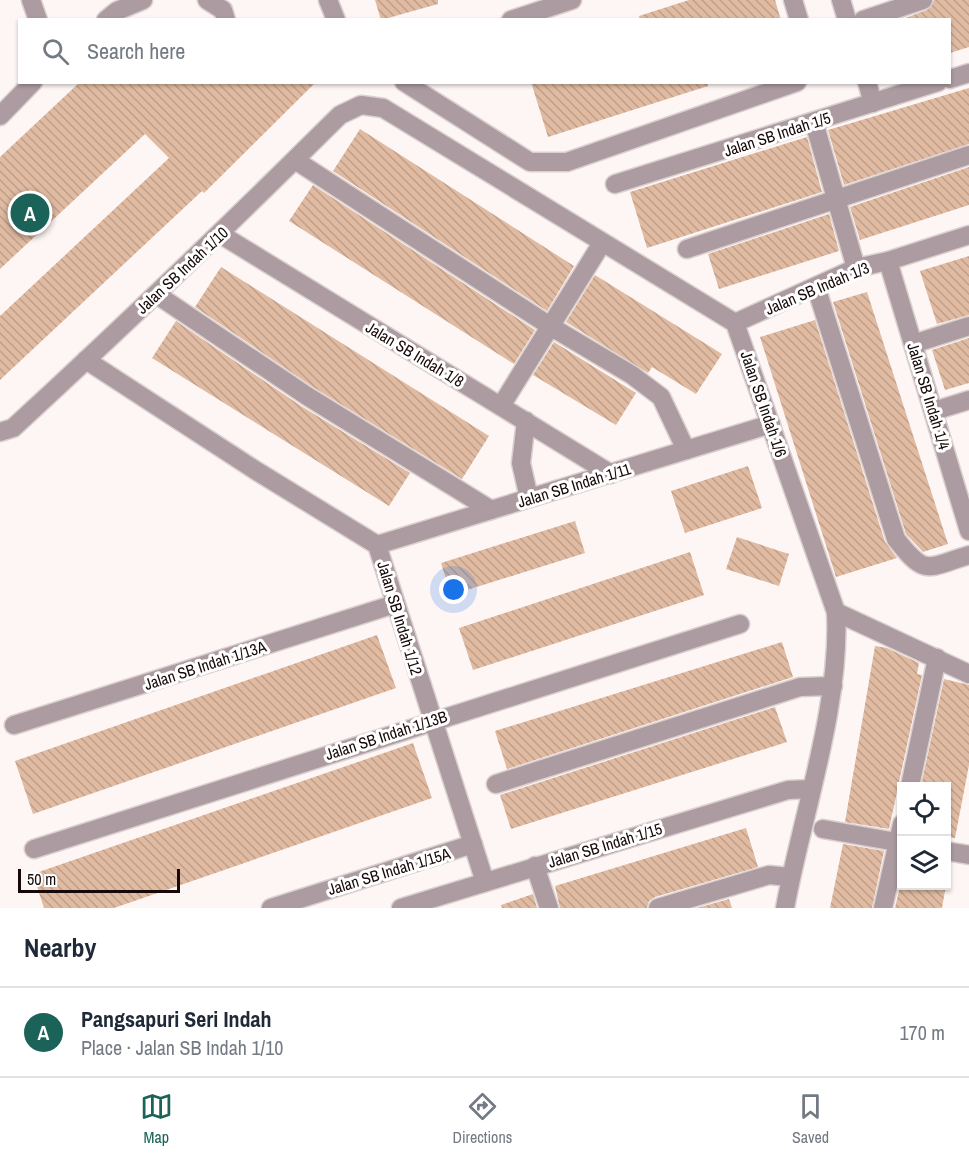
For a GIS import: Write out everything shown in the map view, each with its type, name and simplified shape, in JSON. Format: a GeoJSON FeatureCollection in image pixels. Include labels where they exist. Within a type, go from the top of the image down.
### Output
{"type":"FeatureCollection","features":[{"type":"Feature","properties":{"kind":"street"},"geometry":{"type":"LineString","coordinates":[[30,0],[37,18]]}},
{"type":"Feature","properties":{"kind":"street"},"geometry":{"type":"LineString","coordinates":[[108,18],[117,11],[143,0]]}},
{"type":"Feature","properties":{"kind":"street"},"geometry":{"type":"LineString","coordinates":[[207,0],[223,9],[225,18]]}},
{"type":"Feature","properties":{"kind":"street"},"geometry":{"type":"LineString","coordinates":[[328,0],[335,18]]}},
{"type":"Feature","properties":{"kind":"street"},"geometry":{"type":"LineString","coordinates":[[518,18],[572,0]]}},
{"type":"Feature","properties":{"kind":"street"},"geometry":{"type":"LineString","coordinates":[[793,0],[798,18]]}},
{"type":"Feature","properties":{"kind":"street"},"geometry":{"type":"LineString","coordinates":[[841,0],[847,18]]}},
{"type":"Feature","properties":{"kind":"street"},"geometry":{"type":"LineString","coordinates":[[869,18],[923,0]]}},
{"type":"Feature","properties":{"kind":"street"},"geometry":{"type":"LineString","coordinates":[[951,79],[969,73]]}},
{"type":"Feature","properties":{"kind":"street"},"geometry":{"type":"LineString","coordinates":[[0,116],[31,84]]}},
{"type":"Feature","properties":{"kind":"street"},"geometry":{"type":"LineString","coordinates":[[407,84],[530,162],[567,162],[791,84]]}},
{"type":"Feature","properties":{"kind":"street"},"geometry":{"type":"LineString","coordinates":[[868,84],[873,103]]}},
{"type":"Feature","properties":{"kind":"street","name":"Jalan SB Indah 1/5"},"geometry":{"type":"LineString","coordinates":[[615,184],[932,84]]}},
{"type":"Feature","properties":{"kind":"street","name":"Jalan SB Indah 1/10"},"geometry":{"type":"LineString","coordinates":[[0,432],[13,428],[86,360],[220,234],[340,115],[361,105],[383,108],[602,243]]}},
{"type":"Feature","properties":{"kind":"street"},"geometry":{"type":"LineString","coordinates":[[814,122],[856,268]]}},
{"type":"Feature","properties":{"kind":"street"},"geometry":{"type":"LineString","coordinates":[[687,249],[969,155]]}},
{"type":"Feature","properties":{"kind":"street"},"geometry":{"type":"LineString","coordinates":[[295,160],[550,326],[632,375],[661,396],[686,450]]}},
{"type":"Feature","properties":{"kind":"street","name":"Jalan SB Indah 1/8"},"geometry":{"type":"LineString","coordinates":[[220,234],[611,474]]}},
{"type":"Feature","properties":{"kind":"street","name":"Jalan SB Indah 1/3"},"geometry":{"type":"LineString","coordinates":[[735,323],[856,268],[888,261],[969,235]]}},
{"type":"Feature","properties":{"kind":"street"},"geometry":{"type":"LineString","coordinates":[[501,406],[602,243],[735,323]]}},
{"type":"Feature","properties":{"kind":"street","name":"Jalan SB Indah 1/4"},"geometry":{"type":"LineString","coordinates":[[888,261],[969,531]]}},
{"type":"Feature","properties":{"kind":"street"},"geometry":{"type":"LineString","coordinates":[[816,287],[896,539],[915,564],[928,568],[969,555]]}},
{"type":"Feature","properties":{"kind":"street"},"geometry":{"type":"LineString","coordinates":[[156,294],[308,396],[491,510]]}},
{"type":"Feature","properties":{"kind":"street","name":"Jalan SB Indah 1/6"},"geometry":{"type":"LineString","coordinates":[[735,323],[836,612],[837,640],[832,686],[785,908]]}},
{"type":"Feature","properties":{"kind":"street"},"geometry":{"type":"LineString","coordinates":[[914,344],[969,326]]}},
{"type":"Feature","properties":{"kind":"street","name":"Jalan SB Indah 1/12"},"geometry":{"type":"LineString","coordinates":[[86,360],[255,470],[377,545],[485,882]]}},
{"type":"Feature","properties":{"kind":"street"},"geometry":{"type":"LineString","coordinates":[[934,411],[969,400]]}},
{"type":"Feature","properties":{"kind":"street"},"geometry":{"type":"LineString","coordinates":[[526,421],[521,464],[530,498]]}},
{"type":"Feature","properties":{"kind":"street","name":"Jalan SB Indah 1/11"},"geometry":{"type":"LineString","coordinates":[[377,545],[771,424]]}},
{"type":"Feature","properties":{"kind":"street","name":"Jalan SB Indah 1/13A"},"geometry":{"type":"LineString","coordinates":[[14,726],[395,604]]}},
{"type":"Feature","properties":{"kind":"street"},"geometry":{"type":"LineString","coordinates":[[836,612],[969,674]]}},
{"type":"Feature","properties":{"kind":"street","name":"Jalan SB Indah 1/13B"},"geometry":{"type":"LineString","coordinates":[[34,849],[432,720],[740,624]]}},
{"type":"Feature","properties":{"kind":"street"},"geometry":{"type":"LineString","coordinates":[[911,782],[937,658]]}},
{"type":"Feature","properties":{"kind":"street"},"geometry":{"type":"LineString","coordinates":[[496,784],[800,687],[832,686]]}},
{"type":"Feature","properties":{"kind":"street","name":"Jalan SB Indah 1/15"},"geometry":{"type":"LineString","coordinates":[[401,908],[788,789],[811,789]]}},
{"type":"Feature","properties":{"kind":"street"},"geometry":{"type":"LineString","coordinates":[[823,829],[897,843]]}},
{"type":"Feature","properties":{"kind":"street","name":"Jalan SB Indah 1/15A"},"geometry":{"type":"LineString","coordinates":[[271,908],[473,844]]}},
{"type":"Feature","properties":{"kind":"street"},"geometry":{"type":"LineString","coordinates":[[884,908],[897,852]]}},
{"type":"Feature","properties":{"kind":"street"},"geometry":{"type":"LineString","coordinates":[[951,852],[969,855]]}},
{"type":"Feature","properties":{"kind":"street"},"geometry":{"type":"LineString","coordinates":[[535,866],[549,908]]}},
{"type":"Feature","properties":{"kind":"street"},"geometry":{"type":"LineString","coordinates":[[658,908],[770,875],[790,877]]}},
{"type":"Feature","properties":{"kind":"building"},"geometry":{"type":"Polygon","coordinates":[[[375,0],[438,0],[438,4],[388,18],[380,18],[375,0]]]}},
{"type":"Feature","properties":{"kind":"building"},"geometry":{"type":"Polygon","coordinates":[[[689,0],[775,0],[780,18],[640,18],[639,16],[689,0]]]}},
{"type":"Feature","properties":{"kind":"building"},"geometry":{"type":"Polygon","coordinates":[[[934,0],[969,0],[969,47],[951,53],[951,18],[905,18],[927,10],[934,0]]]}},
{"type":"Feature","properties":{"kind":"building"},"geometry":{"type":"Polygon","coordinates":[[[78,84],[314,84],[204,193],[202,191],[0,380],[0,316],[169,158],[145,134],[0,269],[0,157],[78,84]]]}},
{"type":"Feature","properties":{"kind":"building"},"geometry":{"type":"Polygon","coordinates":[[[532,84],[708,84],[708,86],[548,137],[532,84]]]}},
{"type":"Feature","properties":{"kind":"building"},"geometry":{"type":"Polygon","coordinates":[[[969,88],[969,144],[844,185],[828,130],[969,88]]]}},
{"type":"Feature","properties":{"kind":"building"},"geometry":{"type":"Polygon","coordinates":[[[360,129],[574,266],[547,311],[333,171],[360,129]]]}},
{"type":"Feature","properties":{"kind":"building"},"geometry":{"type":"Polygon","coordinates":[[[807,137],[822,192],[647,248],[630,192],[807,137]]]}},
{"type":"Feature","properties":{"kind":"building"},"geometry":{"type":"Polygon","coordinates":[[[969,167],[969,205],[860,240],[850,207],[969,167]]]}},
{"type":"Feature","properties":{"kind":"building"},"geometry":{"type":"Polygon","coordinates":[[[313,185],[535,330],[514,364],[289,221],[313,185]]]}},
{"type":"Feature","properties":{"kind":"building"},"geometry":{"type":"Polygon","coordinates":[[[829,214],[839,251],[719,289],[708,254],[829,214]]]}},
{"type":"Feature","properties":{"kind":"building"},"geometry":{"type":"Polygon","coordinates":[[[969,256],[969,315],[937,324],[920,271],[969,256]]]}},
{"type":"Feature","properties":{"kind":"building"},"geometry":{"type":"Polygon","coordinates":[[[221,267],[489,436],[462,479],[313,387],[195,307],[221,267]]]}},
{"type":"Feature","properties":{"kind":"building"},"geometry":{"type":"Polygon","coordinates":[[[595,275],[722,354],[696,394],[652,367],[648,373],[566,322],[595,275]]]}},
{"type":"Feature","properties":{"kind":"building"},"geometry":{"type":"Polygon","coordinates":[[[867,292],[948,544],[923,552],[906,534],[833,302],[867,292]]]}},
{"type":"Feature","properties":{"kind":"building"},"geometry":{"type":"Polygon","coordinates":[[[815,320],[885,542],[897,558],[836,577],[760,337],[815,320]]]}},
{"type":"Feature","properties":{"kind":"building"},"geometry":{"type":"Polygon","coordinates":[[[176,321],[301,406],[410,473],[389,506],[152,358],[176,321]]]}},
{"type":"Feature","properties":{"kind":"building"},"geometry":{"type":"Polygon","coordinates":[[[969,338],[969,383],[945,390],[932,350],[969,338]]]}},
{"type":"Feature","properties":{"kind":"building"},"geometry":{"type":"Polygon","coordinates":[[[554,342],[636,393],[616,425],[533,375],[554,342]]]}},
{"type":"Feature","properties":{"kind":"building"},"geometry":{"type":"Polygon","coordinates":[[[748,466],[762,508],[685,533],[671,491],[748,466]]]}},
{"type":"Feature","properties":{"kind":"building"},"geometry":{"type":"Polygon","coordinates":[[[575,521],[585,553],[451,595],[441,563],[575,521]]]}},
{"type":"Feature","properties":{"kind":"building"},"geometry":{"type":"Polygon","coordinates":[[[737,537],[789,554],[779,586],[726,569],[737,537]]]}},
{"type":"Feature","properties":{"kind":"building"},"geometry":{"type":"Polygon","coordinates":[[[690,552],[704,595],[473,670],[459,628],[690,552]]]}},
{"type":"Feature","properties":{"kind":"building"},"geometry":{"type":"Polygon","coordinates":[[[377,635],[396,688],[33,814],[15,761],[377,635]]]}},
{"type":"Feature","properties":{"kind":"building"},"geometry":{"type":"Polygon","coordinates":[[[782,642],[793,677],[507,769],[495,731],[782,642]]]}},
{"type":"Feature","properties":{"kind":"building"},"geometry":{"type":"Polygon","coordinates":[[[875,646],[887,648],[919,663],[917,674],[922,675],[899,782],[897,782],[889,829],[845,822],[875,646]]]}},
{"type":"Feature","properties":{"kind":"building"},"geometry":{"type":"Polygon","coordinates":[[[944,679],[969,685],[969,765],[955,838],[951,838],[951,782],[922,782],[944,679]]]}},
{"type":"Feature","properties":{"kind":"building"},"geometry":{"type":"Polygon","coordinates":[[[775,707],[787,742],[511,829],[500,795],[775,707]]]}},
{"type":"Feature","properties":{"kind":"building"},"geometry":{"type":"Polygon","coordinates":[[[413,743],[432,798],[114,908],[44,908],[33,874],[413,743]]]}},
{"type":"Feature","properties":{"kind":"building"},"geometry":{"type":"Polygon","coordinates":[[[746,828],[758,867],[655,897],[649,901],[647,908],[560,908],[555,886],[746,828]]]}},
{"type":"Feature","properties":{"kind":"building"},"geometry":{"type":"Polygon","coordinates":[[[843,844],[884,851],[872,908],[830,908],[843,844]]]}},
{"type":"Feature","properties":{"kind":"building"},"geometry":{"type":"Polygon","coordinates":[[[899,890],[945,890],[942,908],[895,908],[899,890]]]}},
{"type":"Feature","properties":{"kind":"building"},"geometry":{"type":"Polygon","coordinates":[[[533,894],[537,908],[502,908],[501,905],[533,894]]]}},
{"type":"Feature","properties":{"kind":"building"},"geometry":{"type":"Polygon","coordinates":[[[729,899],[732,908],[697,908],[729,899]]]}},
{"type":"Feature","properties":{"kind":"place","name":"Pangsapuri Seri Indah"},"geometry":{"type":"Point","coordinates":[30,213]}}]}
